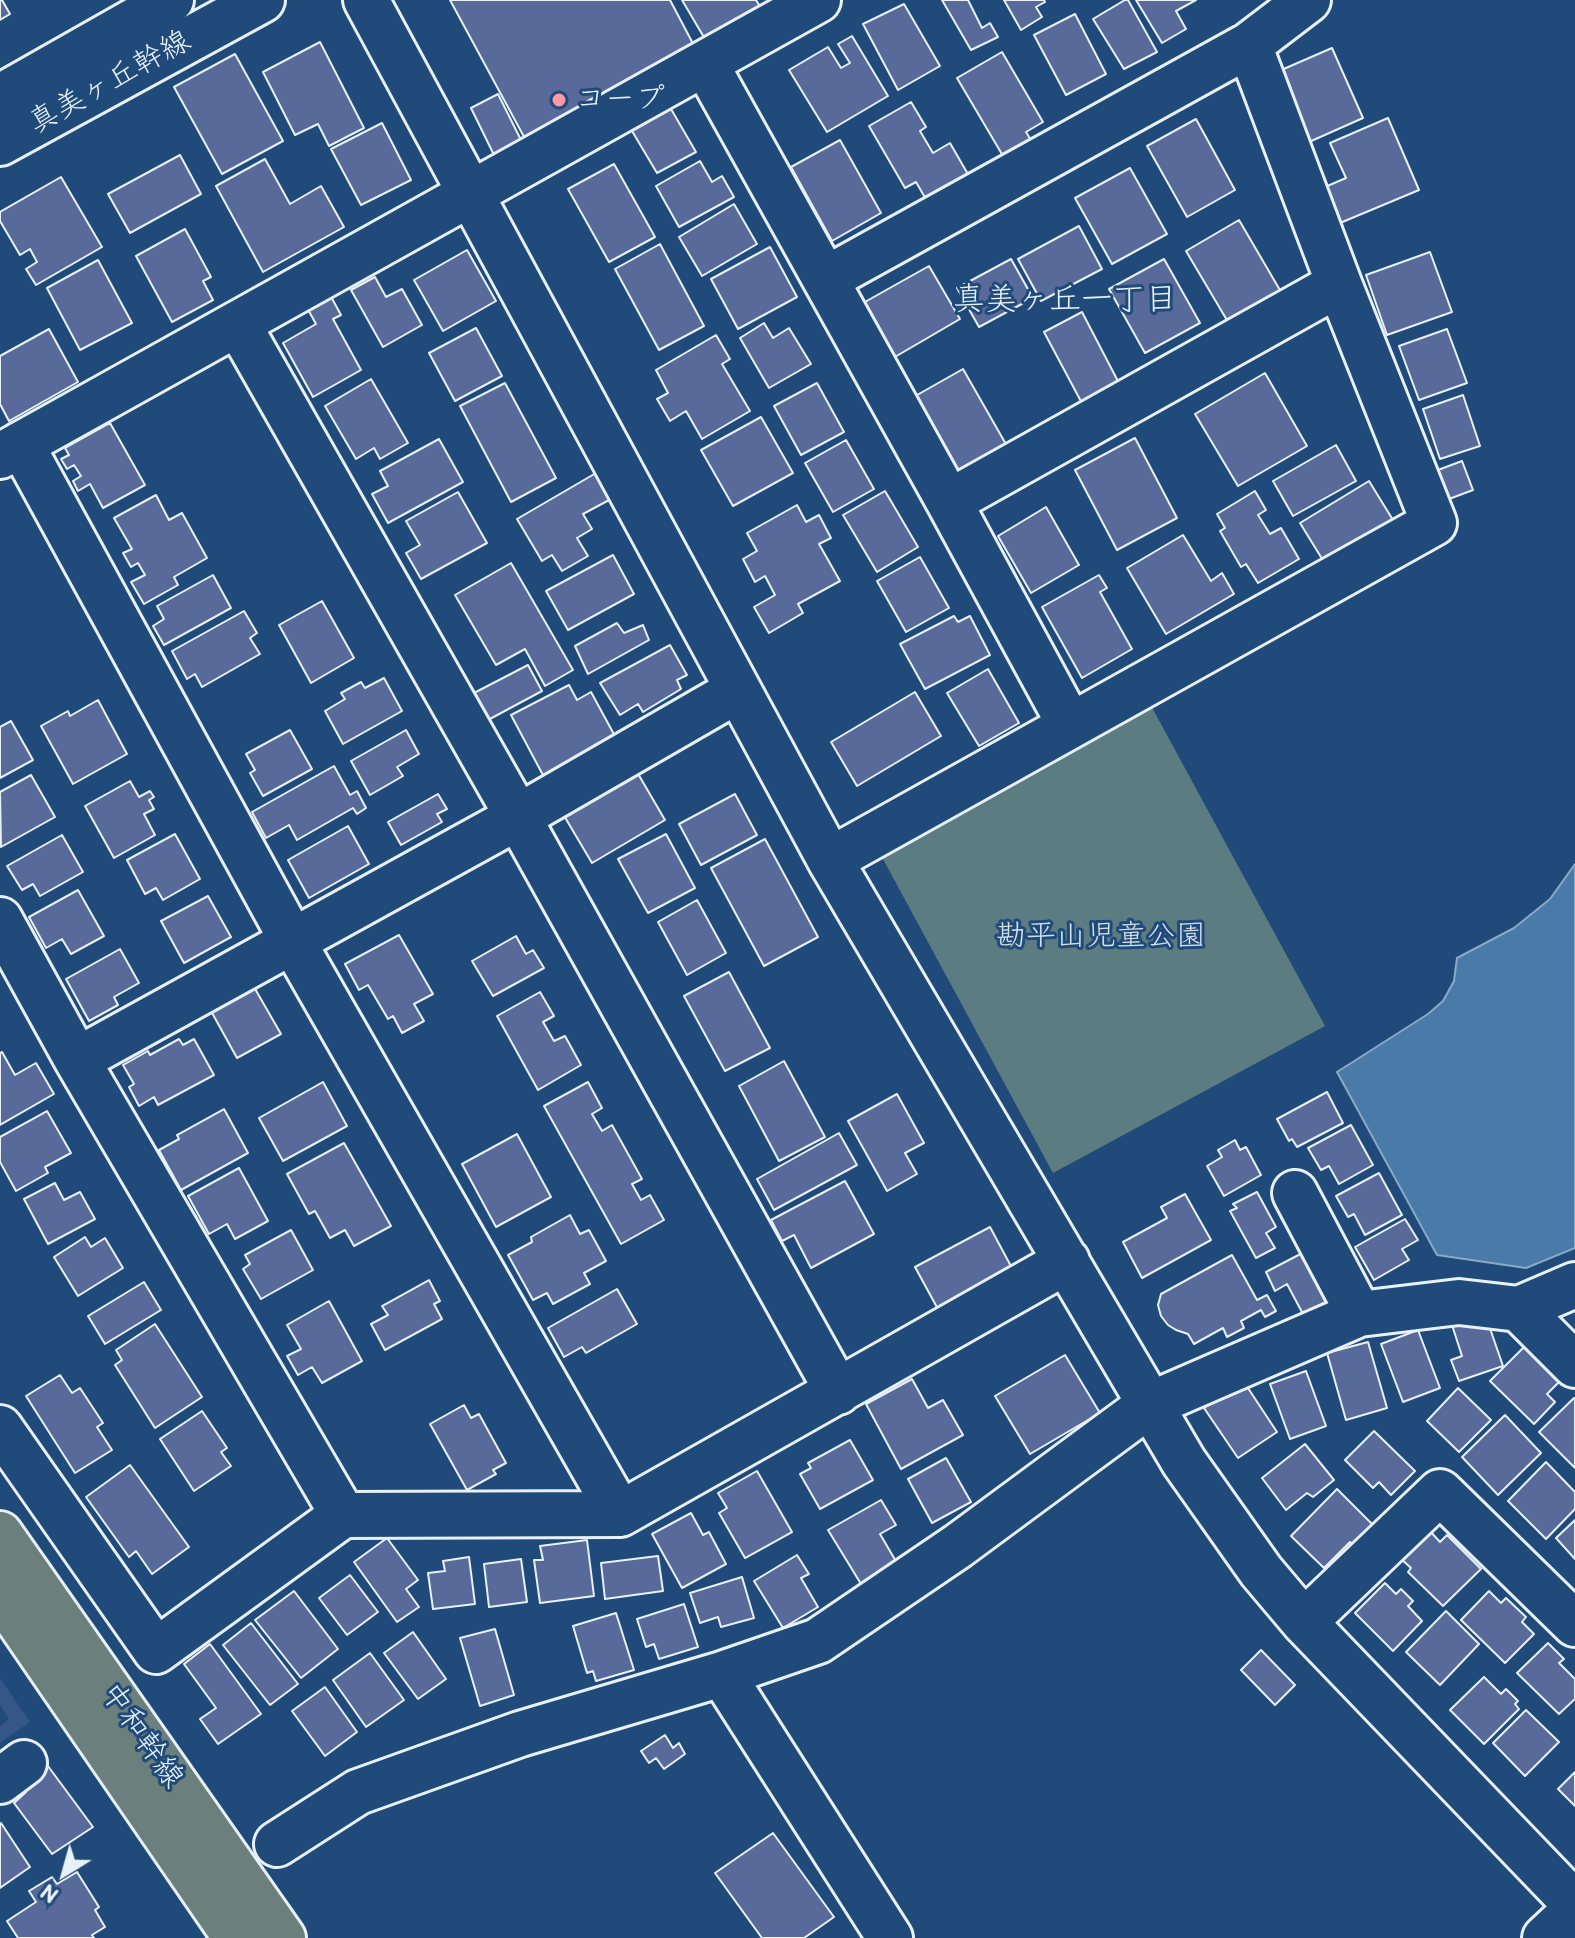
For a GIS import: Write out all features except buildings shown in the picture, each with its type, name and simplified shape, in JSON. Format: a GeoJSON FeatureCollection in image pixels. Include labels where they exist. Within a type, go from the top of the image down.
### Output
{"type":"FeatureCollection","features":[{"type":"Feature","properties":{"kind":"main road","name":"中和幹線"},"geometry":{"type":"LineString","coordinates":[[0,1534],[283,1938]]}},
{"type":"Feature","properties":{"kind":"main road","name":"中和幹線"},"geometry":{"type":"LineString","coordinates":[[0,1594],[236,1938]]}},
{"type":"Feature","properties":{"kind":"street","name":"真美ヶ丘幹線"},"geometry":{"type":"LineString","coordinates":[[0,97],[171,0]]}},
{"type":"Feature","properties":{"kind":"street","name":"真美ヶ丘幹線"},"geometry":{"type":"LineString","coordinates":[[0,143],[262,0]]}},
{"type":"Feature","properties":{"kind":"street"},"geometry":{"type":"LineString","coordinates":[[366,0],[830,860],[1149,1405],[1220,1516],[1304,1622],[1575,1907],[1545,1938]]}},
{"type":"Feature","properties":{"kind":"street"},"geometry":{"type":"LineString","coordinates":[[620,1514],[10,450],[818,0]]}},
{"type":"Feature","properties":{"kind":"street"},"geometry":{"type":"LineString","coordinates":[[826,279],[1249,45],[1308,0]]}},
{"type":"Feature","properties":{"kind":"street"},"geometry":{"type":"LineString","coordinates":[[830,860],[1434,523],[1249,45]]}},
{"type":"Feature","properties":{"kind":"street"},"geometry":{"type":"LineString","coordinates":[[705,63],[1070,725]]}},
{"type":"Feature","properties":{"kind":"street"},"geometry":{"type":"LineString","coordinates":[[949,502],[1339,284]]}},
{"type":"Feature","properties":{"kind":"street"},"geometry":{"type":"LineString","coordinates":[[238,324],[518,817],[838,1392]]}},
{"type":"Feature","properties":{"kind":"street"},"geometry":{"type":"LineString","coordinates":[[77,1060],[518,817],[738,690]]}},
{"type":"Feature","properties":{"kind":"street"},"geometry":{"type":"LineString","coordinates":[[0,920],[77,1060],[343,1515]]}},
{"type":"Feature","properties":{"kind":"street"},"geometry":{"type":"LineString","coordinates":[[1295,1193],[1359,1314]]}},
{"type":"Feature","properties":{"kind":"street"},"geometry":{"type":"LineString","coordinates":[[0,1428],[156,1651],[343,1515],[620,1514],[1067,1261]]}},
{"type":"Feature","properties":{"kind":"street"},"geometry":{"type":"LineString","coordinates":[[277,1844],[358,1792],[520,1734],[722,1674],[818,1641],[958,1546],[1149,1405],[1359,1314],[1459,1302],[1519,1309],[1575,1285]]}},
{"type":"Feature","properties":{"kind":"street"},"geometry":{"type":"LineString","coordinates":[[1519,1309],[1575,1365]]}},
{"type":"Feature","properties":{"kind":"street"},"geometry":{"type":"LineString","coordinates":[[1304,1622],[1440,1492],[1575,1624]]}},
{"type":"Feature","properties":{"kind":"street"},"geometry":{"type":"LineString","coordinates":[[722,1674],[890,1938]]}},
{"type":"Feature","properties":{"kind":"shaded area"},"geometry":{"type":"Polygon","coordinates":[[[1575,864],[1575,1248],[1526,1268],[1437,1255],[1337,1072],[1428,1014],[1443,1001],[1454,981],[1457,958],[1514,928],[1550,899],[1575,864]]]}},
{"type":"Feature","properties":{"kind":"shaded area"},"geometry":{"type":"Polygon","coordinates":[[[0,1678],[30,1722],[0,1743],[0,1726],[9,1719],[0,1705],[0,1678]]]}},
{"type":"Feature","properties":{"kind":"green space","name":"勘平山児童公園"},"geometry":{"type":"Polygon","coordinates":[[[1149,702],[1325,1026],[1053,1173],[877,848],[1149,702]]]}},
{"type":"Feature","properties":{"kind":"place","name":"コープ"},"geometry":{"type":"Point","coordinates":[559,100]}},
{"type":"Feature","properties":{"kind":"district","name":"真美ヶ丘一丁目"},"geometry":{"type":"Point","coordinates":[1065,301]}}]}
